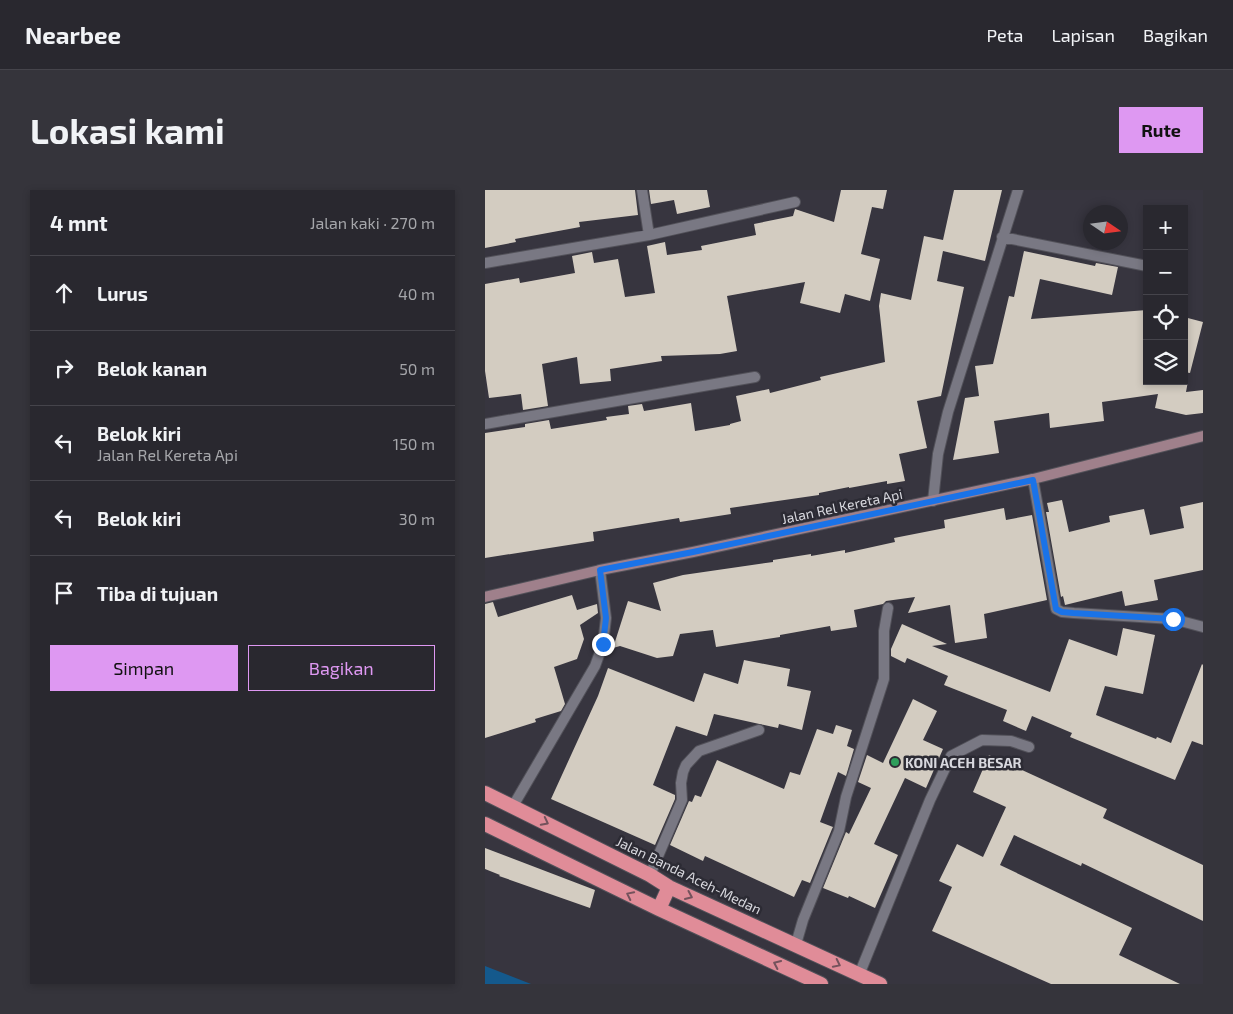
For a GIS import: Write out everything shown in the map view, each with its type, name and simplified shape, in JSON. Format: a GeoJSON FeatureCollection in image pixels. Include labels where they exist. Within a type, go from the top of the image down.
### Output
{"type":"FeatureCollection","features":[{"type":"Feature","properties":{"kind":"highway","name":"Jalan Banda Aceh-Medan"},"geometry":{"type":"LineString","coordinates":[[485,793],[650,875],[669,887],[880,984]]}},
{"type":"Feature","properties":{"kind":"highway"},"geometry":{"type":"LineString","coordinates":[[485,824],[659,910],[821,984]]}},
{"type":"Feature","properties":{"kind":"highway"},"geometry":{"type":"LineString","coordinates":[[659,910],[669,887]]}},
{"type":"Feature","properties":{"kind":"main road","name":"Jalan Rel Kereta Api"},"geometry":{"type":"LineString","coordinates":[[485,597],[600,570],[1033,480],[1203,436]]}},
{"type":"Feature","properties":{"kind":"street"},"geometry":{"type":"LineString","coordinates":[[642,190],[649,235]]}},
{"type":"Feature","properties":{"kind":"street"},"geometry":{"type":"LineString","coordinates":[[933,501],[937,454],[948,412],[1018,190]]}},
{"type":"Feature","properties":{"kind":"street"},"geometry":{"type":"LineString","coordinates":[[485,263],[649,235],[795,202]]}},
{"type":"Feature","properties":{"kind":"street"},"geometry":{"type":"LineString","coordinates":[[1002,237],[1143,265]]}},
{"type":"Feature","properties":{"kind":"street"},"geometry":{"type":"LineString","coordinates":[[485,424],[755,377]]}},
{"type":"Feature","properties":{"kind":"street"},"geometry":{"type":"LineString","coordinates":[[1033,480],[1056,609],[1062,612],[1073,613],[1173,619],[1203,627]]}},
{"type":"Feature","properties":{"kind":"street"},"geometry":{"type":"LineString","coordinates":[[513,806],[595,666],[603,644],[606,618],[600,570]]}},
{"type":"Feature","properties":{"kind":"street"},"geometry":{"type":"LineString","coordinates":[[796,944],[803,920],[839,831],[846,797],[884,679],[884,631],[887,608]]}},
{"type":"Feature","properties":{"kind":"street"},"geometry":{"type":"LineString","coordinates":[[650,875],[682,800],[681,783],[683,772],[687,765],[699,752],[759,730]]}},
{"type":"Feature","properties":{"kind":"street"},"geometry":{"type":"LineString","coordinates":[[859,975],[930,800],[951,756],[982,740],[1011,742],[1029,747]]}},
{"type":"Feature","properties":{"kind":"water"},"geometry":{"type":"Polygon","coordinates":[[[485,966],[531,984],[485,984],[485,966]]]}},
{"type":"Feature","properties":{"kind":"building"},"geometry":{"type":"Polygon","coordinates":[[[485,190],[635,190],[638,215],[579,222],[580,227],[515,239],[516,242],[485,248],[485,190]]]}},
{"type":"Feature","properties":{"kind":"building"},"geometry":{"type":"Polygon","coordinates":[[[649,190],[707,190],[710,207],[677,214],[674,200],[651,204],[649,190]]]}},
{"type":"Feature","properties":{"kind":"building"},"geometry":{"type":"Polygon","coordinates":[[[841,190],[887,190],[883,209],[872,207],[861,254],[880,259],[870,301],[845,294],[840,313],[800,303],[805,282],[727,296],[737,351],[720,354],[661,356],[662,361],[610,369],[611,381],[580,384],[577,357],[542,364],[548,406],[523,410],[521,394],[489,398],[485,371],[485,284],[519,278],[520,283],[575,273],[572,256],[592,252],[594,263],[618,259],[625,297],[655,293],[647,246],[665,242],[667,255],[702,250],[701,246],[756,235],[754,224],[793,216],[795,209],[834,222],[841,190]]]}},
{"type":"Feature","properties":{"kind":"building"},"geometry":{"type":"Polygon","coordinates":[[[954,190],[1002,190],[985,261],[943,251],[937,281],[964,287],[941,396],[917,401],[927,448],[899,454],[905,481],[887,484],[887,481],[819,493],[819,495],[730,508],[731,514],[680,522],[679,518],[593,532],[594,541],[485,558],[485,433],[525,427],[525,424],[549,420],[551,429],[607,420],[606,417],[629,414],[628,406],[642,404],[644,411],[691,403],[695,431],[730,425],[741,421],[736,396],[769,389],[770,393],[821,380],[820,377],[885,362],[879,306],[881,293],[911,300],[924,236],[943,240],[954,190]]]}},
{"type":"Feature","properties":{"kind":"building"},"geometry":{"type":"Polygon","coordinates":[[[1024,251],[1095,266],[1096,263],[1118,267],[1112,295],[1040,279],[1031,319],[1143,310],[1143,385],[1187,385],[1186,392],[1203,390],[1203,413],[1186,415],[1155,408],[1158,394],[1102,402],[1104,421],[1050,428],[1049,413],[994,421],[999,453],[953,460],[965,398],[979,396],[975,366],[993,364],[1009,296],[1014,297],[1024,251]]]}},
{"type":"Feature","properties":{"kind":"building"},"geometry":{"type":"Polygon","coordinates":[[[1188,318],[1203,322],[1190,373],[1188,373],[1188,318]]]}},
{"type":"Feature","properties":{"kind":"building"},"geometry":{"type":"Polygon","coordinates":[[[1062,500],[1069,532],[1110,522],[1109,516],[1144,509],[1150,535],[1184,528],[1180,507],[1203,502],[1203,570],[1154,580],[1158,600],[1125,606],[1122,591],[1065,605],[1063,596],[1061,597],[1046,512],[1049,512],[1047,503],[1062,500]]]}},
{"type":"Feature","properties":{"kind":"building"},"geometry":{"type":"Polygon","coordinates":[[[1004,508],[1006,520],[1032,515],[1047,600],[984,614],[987,638],[955,643],[950,605],[908,613],[915,597],[886,601],[883,604],[854,610],[857,627],[831,631],[830,626],[780,635],[780,637],[716,647],[713,630],[680,634],[673,656],[657,658],[620,646],[613,648],[628,601],[661,611],[653,583],[683,575],[773,562],[773,560],[811,554],[811,556],[845,550],[845,553],[895,542],[894,538],[945,528],[944,520],[1004,508]]]}},
{"type":"Feature","properties":{"kind":"building"},"geometry":{"type":"Polygon","coordinates":[[[572,595],[577,610],[597,604],[598,613],[580,625],[584,639],[577,659],[554,667],[565,704],[561,711],[535,719],[536,722],[485,738],[485,604],[493,602],[498,617],[572,595]]]}},
{"type":"Feature","properties":{"kind":"building"},"geometry":{"type":"Polygon","coordinates":[[[902,624],[947,644],[932,646],[1050,692],[1069,639],[1117,656],[1123,628],[1155,635],[1143,694],[1105,686],[1096,715],[1171,743],[1202,664],[1203,745],[1192,741],[1175,780],[1070,737],[1072,733],[1032,716],[1026,731],[1003,721],[1007,710],[944,685],[948,676],[907,658],[905,663],[891,656],[891,649],[902,624]]]}},
{"type":"Feature","properties":{"kind":"building"},"geometry":{"type":"Polygon","coordinates":[[[744,660],[790,669],[787,686],[811,691],[802,730],[779,724],[778,728],[714,714],[707,736],[676,726],[653,785],[675,795],[655,845],[551,799],[598,696],[608,668],[694,702],[704,673],[738,684],[744,660]]]}},
{"type":"Feature","properties":{"kind":"building"},"geometry":{"type":"Polygon","coordinates":[[[913,699],[937,711],[923,740],[943,749],[926,788],[905,778],[874,844],[898,855],[875,908],[849,896],[848,898],[823,888],[846,832],[849,834],[871,788],[858,782],[867,755],[883,763],[913,699]]]}},
{"type":"Feature","properties":{"kind":"building"},"geometry":{"type":"Polygon","coordinates":[[[836,725],[852,730],[847,746],[854,749],[846,776],[838,772],[820,822],[833,827],[810,883],[802,880],[794,897],[705,856],[703,861],[670,845],[689,801],[692,802],[695,795],[701,797],[717,760],[784,789],[790,772],[800,775],[817,729],[833,734],[836,725]]]}},
{"type":"Feature","properties":{"kind":"building"},"geometry":{"type":"Polygon","coordinates":[[[989,755],[1107,809],[1103,818],[1203,865],[1203,921],[1082,863],[1081,866],[1014,835],[1000,865],[1132,928],[1119,955],[1180,984],[1051,984],[932,931],[952,887],[939,881],[957,844],[983,857],[1006,807],[973,792],[989,755]]]}},
{"type":"Feature","properties":{"kind":"building"},"geometry":{"type":"Polygon","coordinates":[[[485,848],[595,890],[590,908],[499,876],[485,869],[485,848]]]}},
{"type":"Feature","properties":{"kind":"place","name":"KONI ACEH BESAR"},"geometry":{"type":"Point","coordinates":[895,762]}},
{"type":"Feature","properties":{"kind":"route"},"geometry":{"type":"LineString","coordinates":[[603,644],[606,618],[600,570],[1033,480],[1056,609],[1062,612],[1073,613],[1173,619]]}}]}
